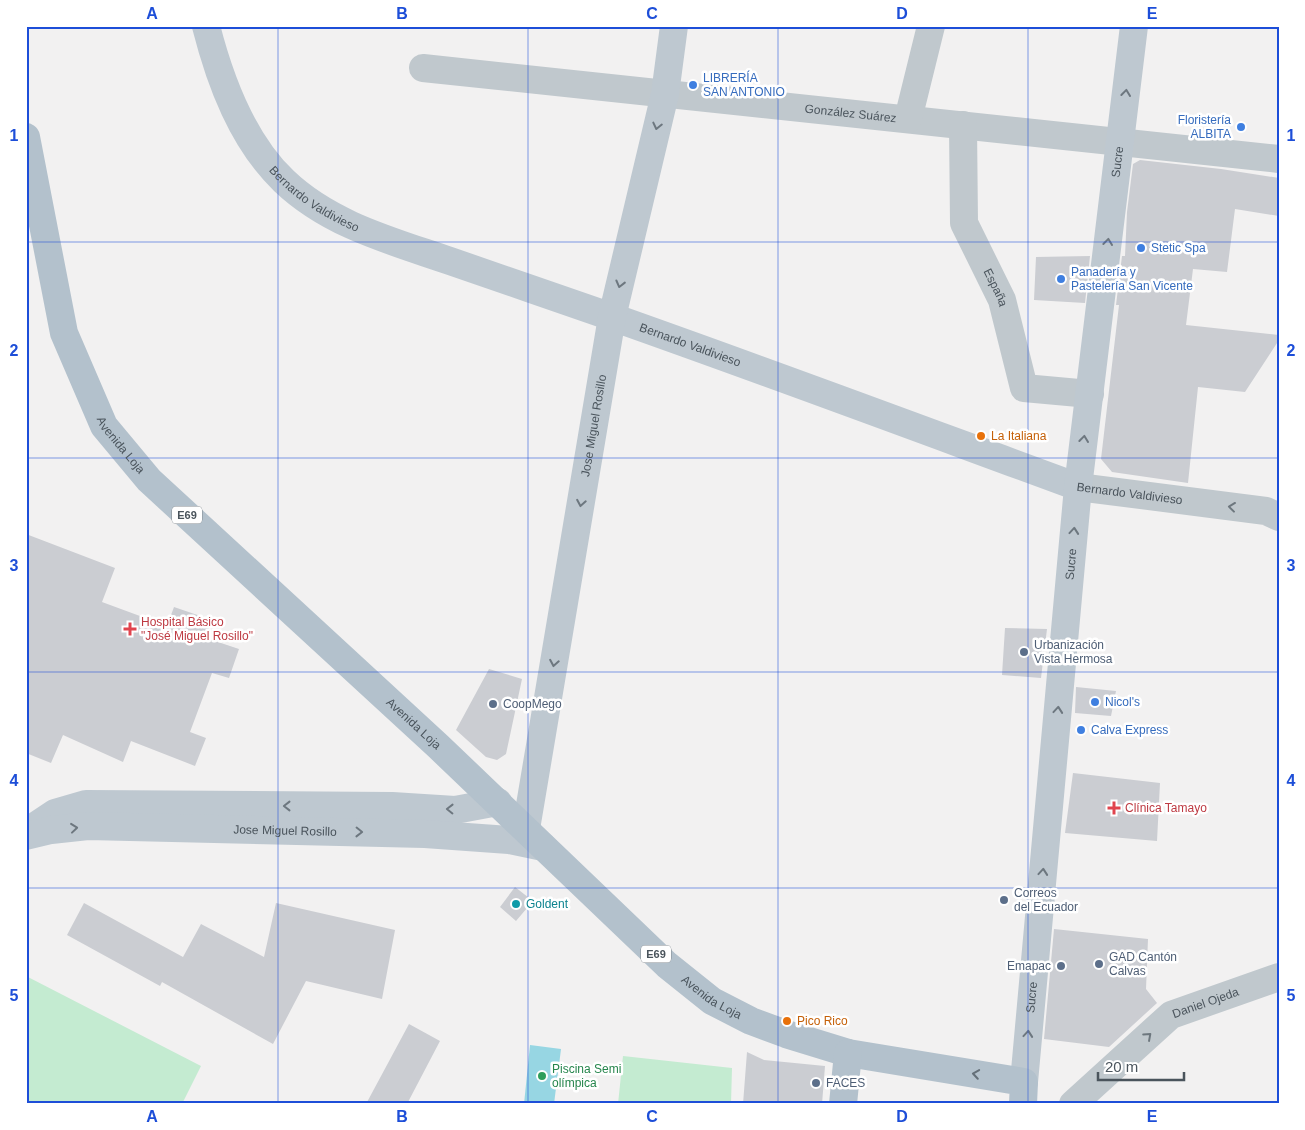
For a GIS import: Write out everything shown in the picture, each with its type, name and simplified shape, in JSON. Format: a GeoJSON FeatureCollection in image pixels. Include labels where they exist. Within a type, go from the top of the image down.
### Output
{"type":"FeatureCollection","features":[{"type":"Feature","properties":{"kind":"main road","name":"Avenida Loja"},"geometry":{"type":"LineString","coordinates":[[26,137],[64,334],[104,426],[149,480],[498,802],[667,965],[712,1001],[751,1021],[848,1053],[1024,1093]]}},
{"type":"Feature","properties":{"kind":"main road"},"geometry":{"type":"LineString","coordinates":[[843,1104],[848,1053]]}},
{"type":"Feature","properties":{"kind":"street","name":"Bernardo Valdivieso"},"geometry":{"type":"LineString","coordinates":[[206,26],[215,60],[238,116],[258,153],[285,182],[322,210],[362,231],[612,317],[1078,487],[1266,511],[1279,517]]}},
{"type":"Feature","properties":{"kind":"street","name":"Jose Miguel Rosillo"},"geometry":{"type":"LineString","coordinates":[[26,836],[51,830],[98,826],[425,834],[509,840],[534,838],[612,317],[665,94],[674,26]]}},
{"type":"Feature","properties":{"kind":"street"},"geometry":{"type":"LineString","coordinates":[[908,119],[931,26]]}},
{"type":"Feature","properties":{"kind":"street","name":"Sucre"},"geometry":{"type":"LineString","coordinates":[[1024,1093],[1078,487],[1134,26]]}},
{"type":"Feature","properties":{"kind":"street","name":"González Suárez"},"geometry":{"type":"LineString","coordinates":[[423,68],[1279,159]]}},
{"type":"Feature","properties":{"kind":"street","name":"España"},"geometry":{"type":"LineString","coordinates":[[963,125],[964,223],[1002,300],[1024,388],[1090,394]]}},
{"type":"Feature","properties":{"kind":"street"},"geometry":{"type":"LineString","coordinates":[[26,832],[55,813],[86,804],[392,806],[455,810],[498,802]]}},
{"type":"Feature","properties":{"kind":"street","name":"Daniel Ojeda"},"geometry":{"type":"LineString","coordinates":[[1073,1104],[1171,1016],[1279,977]]}},
{"type":"Feature","properties":{"kind":"green space"},"geometry":{"type":"Polygon","coordinates":[[[26,976],[201,1066],[182,1104],[26,1104],[26,976]]]}},
{"type":"Feature","properties":{"kind":"green space"},"geometry":{"type":"Polygon","coordinates":[[[623,1056],[732,1068],[731,1104],[618,1104],[623,1056]]]}},
{"type":"Feature","properties":{"kind":"water","name":"Piscina Semi olímpica"},"geometry":{"type":"Polygon","coordinates":[[[530,1045],[561,1049],[554,1104],[524,1104],[530,1045]]]}},
{"type":"Feature","properties":{"kind":"building"},"geometry":{"type":"Polygon","coordinates":[[[1140,160],[1279,178],[1279,216],[1235,209],[1227,272],[1193,269],[1186,325],[1279,335],[1279,340],[1245,392],[1198,387],[1188,483],[1112,472],[1101,459],[1119,305],[1116,305],[1122,256],[1125,256],[1127,212],[1133,164],[1140,160]]]}},
{"type":"Feature","properties":{"kind":"building","name":"Panadería y Pastelería San Vicente"},"geometry":{"type":"Polygon","coordinates":[[[1090,256],[1085,303],[1034,300],[1036,257],[1090,256]]]}},
{"type":"Feature","properties":{"kind":"building"},"geometry":{"type":"Polygon","coordinates":[[[26,534],[115,568],[102,602],[167,626],[174,607],[212,620],[206,638],[239,649],[229,678],[212,673],[190,732],[206,738],[195,766],[131,741],[123,762],[63,735],[51,763],[26,753],[26,534]]]}},
{"type":"Feature","properties":{"kind":"building","name":"Urbanización Vista Hermosa"},"geometry":{"type":"Polygon","coordinates":[[[1005,628],[1047,629],[1041,678],[1002,675],[1005,628]]]}},
{"type":"Feature","properties":{"kind":"building","name":"CoopMego"},"geometry":{"type":"Polygon","coordinates":[[[489,669],[522,679],[506,754],[497,760],[486,757],[456,730],[489,669]]]}},
{"type":"Feature","properties":{"kind":"building","name":"Nicol's"},"geometry":{"type":"Polygon","coordinates":[[[1076,687],[1116,691],[1111,716],[1075,713],[1076,687]]]}},
{"type":"Feature","properties":{"kind":"building","name":"Clínica Tamayo"},"geometry":{"type":"Polygon","coordinates":[[[1073,773],[1160,783],[1157,841],[1065,833],[1073,773]]]}},
{"type":"Feature","properties":{"kind":"building","name":"Goldent"},"geometry":{"type":"Polygon","coordinates":[[[515,887],[533,901],[516,921],[500,907],[515,887]]]}},
{"type":"Feature","properties":{"kind":"building"},"geometry":{"type":"Polygon","coordinates":[[[84,903],[183,957],[201,924],[264,957],[276,903],[395,930],[382,999],[306,981],[273,1044],[162,982],[160,986],[67,935],[84,903]]]}},
{"type":"Feature","properties":{"kind":"building","name":"GAD Cantón Calvas"},"geometry":{"type":"Polygon","coordinates":[[[1054,929],[1148,939],[1146,989],[1157,1003],[1109,1047],[1044,1039],[1054,929]]]}},
{"type":"Feature","properties":{"kind":"building"},"geometry":{"type":"Polygon","coordinates":[[[409,1024],[440,1041],[407,1104],[366,1104],[409,1024]]]}},
{"type":"Feature","properties":{"kind":"building"},"geometry":{"type":"Polygon","coordinates":[[[747,1052],[764,1060],[825,1066],[822,1104],[743,1104],[747,1052]]]}},
{"type":"Feature","properties":{"kind":"place","name":"LIBRERÍA SAN ANTONIO"},"geometry":{"type":"Point","coordinates":[693,85]}},
{"type":"Feature","properties":{"kind":"place","name":"Floristería ALBITA"},"geometry":{"type":"Point","coordinates":[1241,127]}},
{"type":"Feature","properties":{"kind":"place","name":"Stetic Spa"},"geometry":{"type":"Point","coordinates":[1141,248]}},
{"type":"Feature","properties":{"kind":"place","name":"Panadería y Pastelería San Vicente"},"geometry":{"type":"Point","coordinates":[1061,279]}},
{"type":"Feature","properties":{"kind":"place","name":"La Italiana"},"geometry":{"type":"Point","coordinates":[981,436]}},
{"type":"Feature","properties":{"kind":"place","name":"Hospital Básico \"José Miguel Rosillo\""},"geometry":{"type":"Point","coordinates":[130,629]}},
{"type":"Feature","properties":{"kind":"place","name":"Urbanización Vista Hermosa"},"geometry":{"type":"Point","coordinates":[1024,652]}},
{"type":"Feature","properties":{"kind":"place","name":"Nicol's"},"geometry":{"type":"Point","coordinates":[1095,702]}},
{"type":"Feature","properties":{"kind":"place","name":"CoopMego"},"geometry":{"type":"Point","coordinates":[493,704]}},
{"type":"Feature","properties":{"kind":"place","name":"Calva Express"},"geometry":{"type":"Point","coordinates":[1081,730]}},
{"type":"Feature","properties":{"kind":"place","name":"Clínica Tamayo"},"geometry":{"type":"Point","coordinates":[1114,808]}},
{"type":"Feature","properties":{"kind":"place","name":"Correos del Ecuador"},"geometry":{"type":"Point","coordinates":[1004,900]}},
{"type":"Feature","properties":{"kind":"place","name":"Goldent"},"geometry":{"type":"Point","coordinates":[516,904]}},
{"type":"Feature","properties":{"kind":"place","name":"GAD Cantón Calvas"},"geometry":{"type":"Point","coordinates":[1099,964]}},
{"type":"Feature","properties":{"kind":"place","name":"Emapac"},"geometry":{"type":"Point","coordinates":[1061,966]}},
{"type":"Feature","properties":{"kind":"place","name":"Pico Rico"},"geometry":{"type":"Point","coordinates":[787,1021]}},
{"type":"Feature","properties":{"kind":"place","name":"Piscina Semi olímpica"},"geometry":{"type":"Point","coordinates":[542,1076]}},
{"type":"Feature","properties":{"kind":"place","name":"FACES"},"geometry":{"type":"Point","coordinates":[816,1083]}}]}
